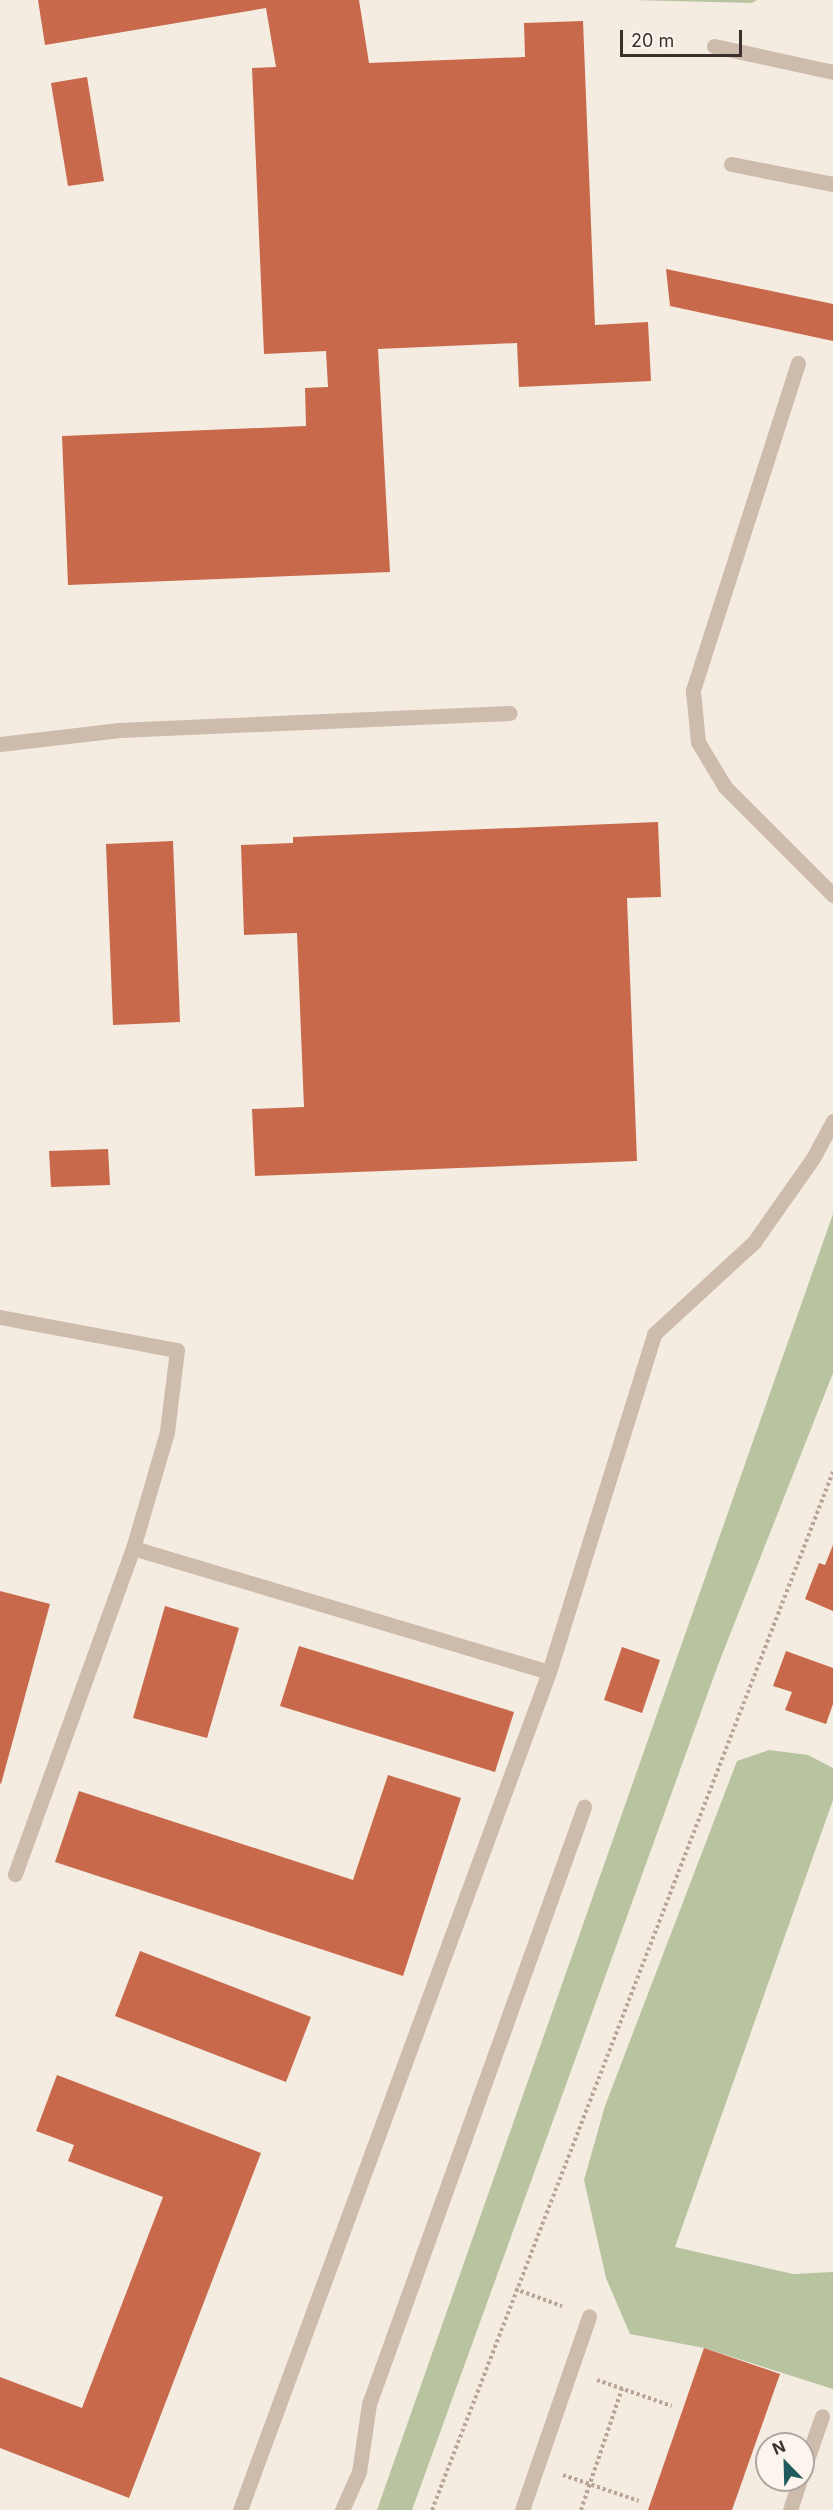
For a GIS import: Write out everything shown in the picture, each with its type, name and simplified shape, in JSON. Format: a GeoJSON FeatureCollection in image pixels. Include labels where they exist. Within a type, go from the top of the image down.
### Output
{"type":"FeatureCollection","features":[{"type":"Feature","properties":{"kind":"lane"},"geometry":{"type":"LineString","coordinates":[[714,46],[833,72]]}},
{"type":"Feature","properties":{"kind":"lane"},"geometry":{"type":"LineString","coordinates":[[731,164],[833,184]]}},
{"type":"Feature","properties":{"kind":"lane"},"geometry":{"type":"LineString","coordinates":[[798,363],[693,691],[698,741],[725,787],[833,895]]}},
{"type":"Feature","properties":{"kind":"lane"},"geometry":{"type":"LineString","coordinates":[[0,744],[119,730],[510,713]]}},
{"type":"Feature","properties":{"kind":"lane"},"geometry":{"type":"LineString","coordinates":[[240,2510],[549,1672],[654,1334],[754,1242],[813,1158],[833,1121]]}},
{"type":"Feature","properties":{"kind":"lane"},"geometry":{"type":"LineString","coordinates":[[0,1317],[177,1350],[167,1432],[133,1548],[15,1874]]}},
{"type":"Feature","properties":{"kind":"lane"},"geometry":{"type":"LineString","coordinates":[[133,1548],[549,1672]]}},
{"type":"Feature","properties":{"kind":"lane"},"geometry":{"type":"LineString","coordinates":[[342,2510],[358,2472],[369,2404],[584,1807]]}},
{"type":"Feature","properties":{"kind":"lane"},"geometry":{"type":"LineString","coordinates":[[522,2510],[589,2316]]}},
{"type":"Feature","properties":{"kind":"lane"},"geometry":{"type":"LineString","coordinates":[[815,2436],[822,2416]]}},
{"type":"Feature","properties":{"kind":"lane"},"geometry":{"type":"LineString","coordinates":[[790,2510],[796,2492]]}},
{"type":"Feature","properties":{"kind":"path"},"geometry":{"type":"LineString","coordinates":[[432,2510],[515,2289],[833,1472]]}},
{"type":"Feature","properties":{"kind":"path"},"geometry":{"type":"LineString","coordinates":[[515,2289],[589,2316]]}},
{"type":"Feature","properties":{"kind":"path"},"geometry":{"type":"LineString","coordinates":[[570,2371],[672,2406]]}},
{"type":"Feature","properties":{"kind":"path"},"geometry":{"type":"LineString","coordinates":[[581,2510],[622,2389]]}},
{"type":"Feature","properties":{"kind":"path"},"geometry":{"type":"LineString","coordinates":[[537,2466],[639,2501]]}},
{"type":"Feature","properties":{"kind":"green space"},"geometry":{"type":"Polygon","coordinates":[[[633,0],[757,0],[752,3],[633,0]]]}},
{"type":"Feature","properties":{"kind":"green space"},"geometry":{"type":"Polygon","coordinates":[[[833,1214],[833,1373],[718,1665],[412,2510],[377,2510],[833,1214]]]}},
{"type":"Feature","properties":{"kind":"green space"},"geometry":{"type":"Polygon","coordinates":[[[769,1750],[808,1755],[833,1768],[833,1800],[675,2247],[793,2274],[833,2272],[833,2389],[704,2348],[630,2334],[606,2278],[584,2180],[605,2106],[737,1761],[769,1750]]]}},
{"type":"Feature","properties":{"kind":"building"},"geometry":{"type":"Polygon","coordinates":[[[38,0],[359,0],[369,63],[525,57],[524,23],[583,21],[595,325],[648,322],[651,381],[519,387],[517,343],[378,349],[390,572],[68,585],[62,436],[306,426],[305,388],[328,387],[326,351],[264,354],[252,68],[276,67],[266,8],[45,45],[38,0]]]}},
{"type":"Feature","properties":{"kind":"building"},"geometry":{"type":"Polygon","coordinates":[[[87,77],[104,181],[68,186],[51,83],[87,77]]]}},
{"type":"Feature","properties":{"kind":"building"},"geometry":{"type":"Polygon","coordinates":[[[666,269],[833,304],[833,341],[670,306],[666,269]]]}},
{"type":"Feature","properties":{"kind":"building"},"geometry":{"type":"Polygon","coordinates":[[[658,822],[661,897],[627,898],[637,1161],[255,1176],[252,1109],[304,1107],[297,933],[244,935],[241,845],[293,843],[293,837],[658,822]]]}},
{"type":"Feature","properties":{"kind":"building"},"geometry":{"type":"Polygon","coordinates":[[[173,841],[180,1022],[113,1025],[106,844],[173,841]]]}},
{"type":"Feature","properties":{"kind":"building"},"geometry":{"type":"Polygon","coordinates":[[[108,1149],[110,1185],[51,1187],[49,1151],[108,1149]]]}},
{"type":"Feature","properties":{"kind":"building"},"geometry":{"type":"Polygon","coordinates":[[[833,1545],[833,1611],[805,1599],[819,1563],[825,1565],[833,1545]]]}},
{"type":"Feature","properties":{"kind":"building"},"geometry":{"type":"Polygon","coordinates":[[[0,1591],[50,1604],[1,1784],[0,1783],[0,1591]]]}},
{"type":"Feature","properties":{"kind":"building"},"geometry":{"type":"Polygon","coordinates":[[[165,1606],[239,1628],[207,1738],[133,1718],[165,1606]]]}},
{"type":"Feature","properties":{"kind":"building"},"geometry":{"type":"Polygon","coordinates":[[[299,1646],[514,1712],[495,1772],[280,1706],[299,1646]]]}},
{"type":"Feature","properties":{"kind":"building"},"geometry":{"type":"Polygon","coordinates":[[[622,1647],[660,1660],[642,1713],[604,1700],[622,1647]]]}},
{"type":"Feature","properties":{"kind":"building"},"geometry":{"type":"Polygon","coordinates":[[[786,1651],[833,1668],[833,1704],[826,1724],[785,1710],[792,1692],[773,1686],[786,1651]]]}},
{"type":"Feature","properties":{"kind":"building"},"geometry":{"type":"Polygon","coordinates":[[[388,1775],[461,1798],[403,1976],[55,1862],[79,1791],[353,1880],[388,1775]]]}},
{"type":"Feature","properties":{"kind":"building"},"geometry":{"type":"Polygon","coordinates":[[[140,1951],[311,2017],[286,2082],[115,2016],[140,1951]]]}},
{"type":"Feature","properties":{"kind":"building"},"geometry":{"type":"Polygon","coordinates":[[[57,2075],[261,2153],[129,2498],[0,2448],[0,2377],[82,2408],[163,2197],[68,2161],[74,2145],[36,2131],[57,2075]]]}},
{"type":"Feature","properties":{"kind":"building"},"geometry":{"type":"Polygon","coordinates":[[[704,2348],[780,2374],[760,2432],[755,2432],[755,2445],[732,2510],[648,2510],[704,2348]]]}}]}
